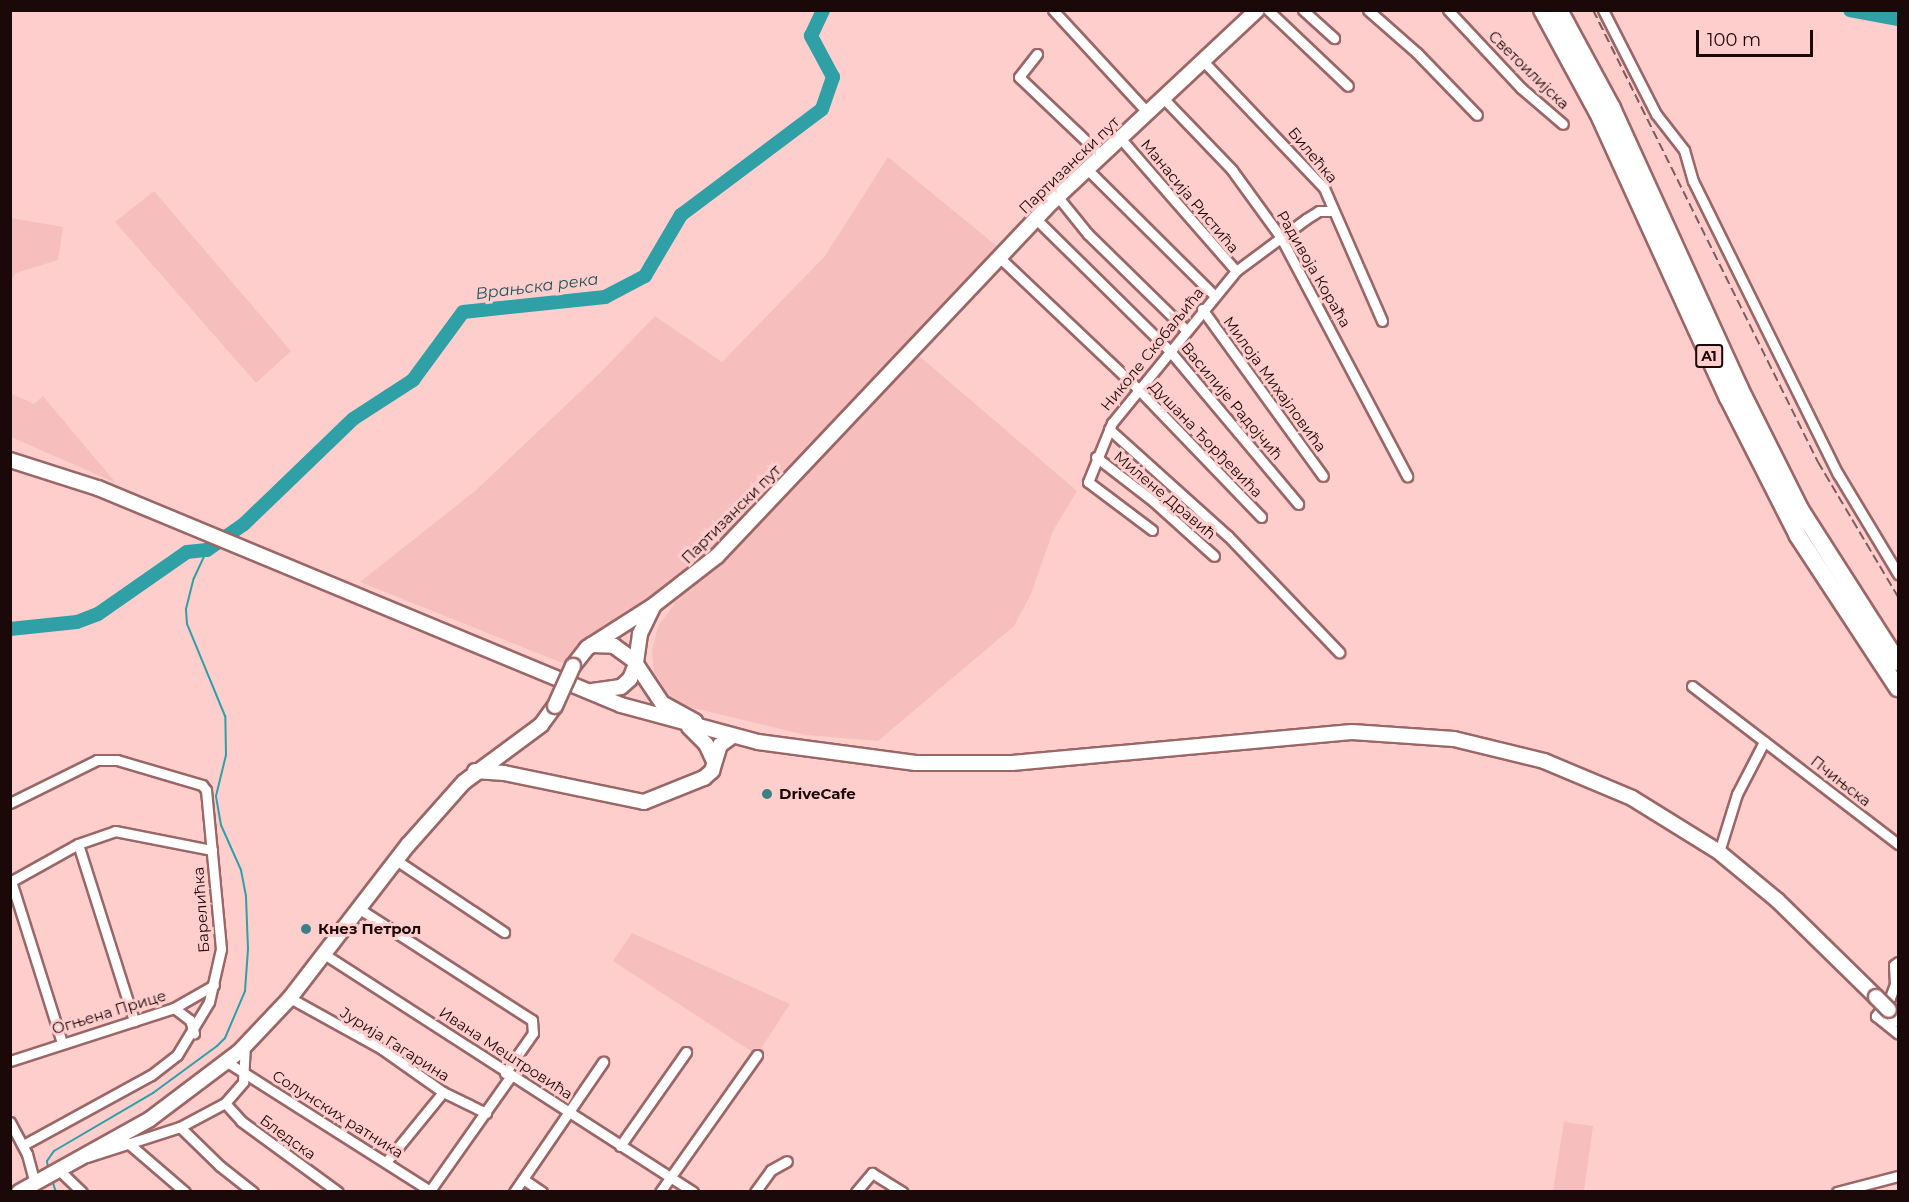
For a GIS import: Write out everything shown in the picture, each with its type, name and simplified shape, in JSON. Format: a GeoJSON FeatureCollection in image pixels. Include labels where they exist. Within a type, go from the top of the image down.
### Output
{"type":"FeatureCollection","features":[{"type":"Feature","properties":{"kind":"highway","name":"A1"},"geometry":{"type":"LineString","coordinates":[[1542,10],[1594,104],[1724,388],[1794,527],[1899,688]]}},
{"type":"Feature","properties":{"kind":"highway","name":"A1"},"geometry":{"type":"LineString","coordinates":[[1559,10],[1612,108],[1739,387],[1800,509],[1899,662]]}},
{"type":"Feature","properties":{"kind":"main road","name":"Партизански пут"},"geometry":{"type":"LineString","coordinates":[[19,1191],[150,1119],[245,1046],[290,998],[396,860],[475,771],[541,725],[555,706],[573,666],[591,645],[654,605],[730,543],[1036,219],[1257,10]]}},
{"type":"Feature","properties":{"kind":"main road"},"geometry":{"type":"LineString","coordinates":[[10,450],[48,464],[71,478]]}},
{"type":"Feature","properties":{"kind":"main road"},"geometry":{"type":"LineString","coordinates":[[10,460],[71,478],[224,539],[585,691],[687,726],[731,737],[830,755],[927,764],[1060,760],[1309,734],[1419,735],[1508,751],[1588,778],[1664,816],[1719,852],[1777,900],[1887,1007]]}},
{"type":"Feature","properties":{"kind":"main road"},"geometry":{"type":"LineString","coordinates":[[585,691],[617,689],[630,679],[642,628],[654,605]]}},
{"type":"Feature","properties":{"kind":"main road"},"geometry":{"type":"LineString","coordinates":[[591,645],[614,646],[635,663],[662,703],[707,731]]}},
{"type":"Feature","properties":{"kind":"main road"},"geometry":{"type":"LineString","coordinates":[[687,726],[706,744],[714,761]]}},
{"type":"Feature","properties":{"kind":"main road"},"geometry":{"type":"LineString","coordinates":[[475,771],[526,778],[644,802],[704,778],[712,771],[720,745],[731,737]]}},
{"type":"Feature","properties":{"kind":"main road"},"geometry":{"type":"LineString","coordinates":[[503,751],[513,770],[526,778]]}},
{"type":"Feature","properties":{"kind":"street"},"geometry":{"type":"LineString","coordinates":[[1053,10],[1148,113]]}},
{"type":"Feature","properties":{"kind":"street"},"geometry":{"type":"LineString","coordinates":[[1268,10],[1348,86]]}},
{"type":"Feature","properties":{"kind":"street"},"geometry":{"type":"LineString","coordinates":[[1303,10],[1334,38]]}},
{"type":"Feature","properties":{"kind":"street"},"geometry":{"type":"LineString","coordinates":[[1368,10],[1417,53],[1477,115]]}},
{"type":"Feature","properties":{"kind":"street","name":"Светоилијска"},"geometry":{"type":"LineString","coordinates":[[1448,10],[1521,88],[1563,124]]}},
{"type":"Feature","properties":{"kind":"street"},"geometry":{"type":"LineString","coordinates":[[1604,10],[1656,114],[1684,150],[1693,181],[1838,474],[1899,574]]}},
{"type":"Feature","properties":{"kind":"street"},"geometry":{"type":"LineString","coordinates":[[1037,54],[1019,77],[1102,156]]}},
{"type":"Feature","properties":{"kind":"street","name":"Билећка"},"geometry":{"type":"LineString","coordinates":[[1204,62],[1324,188],[1331,211],[1382,321]]}},
{"type":"Feature","properties":{"kind":"street","name":"Радивоја Кораћа"},"geometry":{"type":"LineString","coordinates":[[1164,99],[1225,163],[1280,236],[1407,476]]}},
{"type":"Feature","properties":{"kind":"street","name":"Манасија Ристића"},"geometry":{"type":"LineString","coordinates":[[1121,139],[1236,272]]}},
{"type":"Feature","properties":{"kind":"street"},"geometry":{"type":"LineString","coordinates":[[1087,169],[1214,295]]}},
{"type":"Feature","properties":{"kind":"street"},"geometry":{"type":"LineString","coordinates":[[1058,197],[1088,234],[1185,329]]}},
{"type":"Feature","properties":{"kind":"street","name":"Николе Скобаљића"},"geometry":{"type":"LineString","coordinates":[[1152,530],[1088,482],[1108,429],[1137,388],[1185,329],[1236,272],[1280,236],[1319,211],[1331,211]]}},
{"type":"Feature","properties":{"kind":"street","name":"Василије Радојчић"},"geometry":{"type":"LineString","coordinates":[[1036,219],[1169,350],[1298,504]]}},
{"type":"Feature","properties":{"kind":"street","name":"Душана Ђорђевића"},"geometry":{"type":"LineString","coordinates":[[999,257],[1137,388],[1261,517]]}},
{"type":"Feature","properties":{"kind":"street","name":"Милоја Михајловића"},"geometry":{"type":"LineString","coordinates":[[1202,309],[1323,477]]}},
{"type":"Feature","properties":{"kind":"street"},"geometry":{"type":"LineString","coordinates":[[1108,429],[1228,536],[1339,652]]}},
{"type":"Feature","properties":{"kind":"street","name":"Милене Дравић"},"geometry":{"type":"LineString","coordinates":[[1096,457],[1153,501],[1214,556]]}},
{"type":"Feature","properties":{"kind":"street","name":"Пчињска"},"geometry":{"type":"LineString","coordinates":[[1692,686],[1899,844]]}},
{"type":"Feature","properties":{"kind":"street"},"geometry":{"type":"LineString","coordinates":[[1719,852],[1737,794],[1764,742]]}},
{"type":"Feature","properties":{"kind":"street","name":"Барелићка"},"geometry":{"type":"LineString","coordinates":[[10,803],[63,774],[97,760],[117,760],[195,781],[206,790],[221,949],[214,985],[194,1033],[159,1070],[23,1145]]}},
{"type":"Feature","properties":{"kind":"street"},"geometry":{"type":"LineString","coordinates":[[62,1043],[11,882],[78,844],[106,833],[129,831],[212,850]]}},
{"type":"Feature","properties":{"kind":"street"},"geometry":{"type":"LineString","coordinates":[[78,844],[134,1021]]}},
{"type":"Feature","properties":{"kind":"street"},"geometry":{"type":"LineString","coordinates":[[396,860],[504,932]]}},
{"type":"Feature","properties":{"kind":"street"},"geometry":{"type":"LineString","coordinates":[[358,908],[535,1025],[530,1039],[486,1113],[430,1191]]}},
{"type":"Feature","properties":{"kind":"street","name":"Ивана Мештровића"},"geometry":{"type":"LineString","coordinates":[[324,954],[507,1075],[693,1191]]}},
{"type":"Feature","properties":{"kind":"street"},"geometry":{"type":"LineString","coordinates":[[1899,962],[1894,965],[1895,984],[1887,1007],[1876,1016],[1899,1034]]}},
{"type":"Feature","properties":{"kind":"street","name":"Огњена Прице"},"geometry":{"type":"LineString","coordinates":[[10,1061],[174,1008],[214,985]]}},
{"type":"Feature","properties":{"kind":"street","name":"Јурија Гагарина"},"geometry":{"type":"LineString","coordinates":[[290,998],[382,1049],[443,1092],[486,1113]]}},
{"type":"Feature","properties":{"kind":"street"},"geometry":{"type":"LineString","coordinates":[[174,1008],[190,1020],[194,1033]]}},
{"type":"Feature","properties":{"kind":"street"},"geometry":{"type":"LineString","coordinates":[[245,1046],[245,1074]]}},
{"type":"Feature","properties":{"kind":"street"},"geometry":{"type":"LineString","coordinates":[[620,1146],[686,1052]]}},
{"type":"Feature","properties":{"kind":"street"},"geometry":{"type":"LineString","coordinates":[[660,1191],[757,1055]]}},
{"type":"Feature","properties":{"kind":"street","name":"Солунских ратника"},"geometry":{"type":"LineString","coordinates":[[227,1062],[430,1191]]}},
{"type":"Feature","properties":{"kind":"street"},"geometry":{"type":"LineString","coordinates":[[514,1191],[603,1062]]}},
{"type":"Feature","properties":{"kind":"street","name":"Партизански пут"},"geometry":{"type":"LineString","coordinates":[[82,1157],[99,1156],[128,1143],[180,1127],[225,1103],[240,1088],[245,1074]]}},
{"type":"Feature","properties":{"kind":"street"},"geometry":{"type":"LineString","coordinates":[[386,1162],[443,1092]]}},
{"type":"Feature","properties":{"kind":"street","name":"Бледска"},"geometry":{"type":"LineString","coordinates":[[225,1103],[240,1121],[338,1191]]}},
{"type":"Feature","properties":{"kind":"street"},"geometry":{"type":"LineString","coordinates":[[10,1122],[23,1145],[37,1182]]}},
{"type":"Feature","properties":{"kind":"street"},"geometry":{"type":"LineString","coordinates":[[180,1127],[220,1166],[253,1191]]}},
{"type":"Feature","properties":{"kind":"street"},"geometry":{"type":"LineString","coordinates":[[128,1143],[185,1191]]}},
{"type":"Feature","properties":{"kind":"street"},"geometry":{"type":"LineString","coordinates":[[755,1191],[771,1170],[787,1161]]}},
{"type":"Feature","properties":{"kind":"street"},"geometry":{"type":"LineString","coordinates":[[56,1172],[82,1191]]}},
{"type":"Feature","properties":{"kind":"street"},"geometry":{"type":"LineString","coordinates":[[856,1191],[868,1174],[880,1175],[903,1191]]}},
{"type":"Feature","properties":{"kind":"street"},"geometry":{"type":"LineString","coordinates":[[1837,1191],[1899,1176]]}},
{"type":"Feature","properties":{"kind":"street"},"geometry":{"type":"LineString","coordinates":[[522,1179],[542,1191]]}},
{"type":"Feature","properties":{"kind":"shaded area"},"geometry":{"type":"Polygon","coordinates":[[[888,157],[1004,252],[911,349],[1077,491],[1053,531],[1031,594],[1014,626],[878,741],[806,735],[689,707],[670,697],[654,672],[652,651],[658,626],[674,605],[664,588],[604,626],[579,645],[565,664],[360,582],[475,491],[602,371],[655,316],[722,362],[825,256],[888,157]]]}},
{"type":"Feature","properties":{"kind":"shaded area"},"geometry":{"type":"Polygon","coordinates":[[[154,191],[291,351],[256,383],[115,222],[154,191]]]}},
{"type":"Feature","properties":{"kind":"shaded area"},"geometry":{"type":"Polygon","coordinates":[[[11,218],[63,227],[58,260],[16,273],[11,281],[11,218]]]}},
{"type":"Feature","properties":{"kind":"shaded area"},"geometry":{"type":"Polygon","coordinates":[[[10,393],[34,404],[43,396],[116,483],[11,437],[10,393]]]}},
{"type":"Feature","properties":{"kind":"shaded area"},"geometry":{"type":"Polygon","coordinates":[[[632,933],[790,1004],[757,1055],[613,961],[632,933]]]}},
{"type":"Feature","properties":{"kind":"shaded area"},"geometry":{"type":"Polygon","coordinates":[[[1564,1122],[1593,1126],[1584,1191],[1553,1191],[1564,1122]]]}},
{"type":"Feature","properties":{"kind":"waterway","name":"Врањска река"},"geometry":{"type":"LineString","coordinates":[[10,629],[77,622],[98,614],[187,552],[207,550],[244,524],[353,419],[413,380],[463,312],[605,297],[645,276],[681,215],[822,109],[833,77],[811,36],[823,10]]}},
{"type":"Feature","properties":{"kind":"waterway"},"geometry":{"type":"LineString","coordinates":[[1850,10],[1898,19]]}},
{"type":"Feature","properties":{"kind":"waterway"},"geometry":{"type":"LineString","coordinates":[[48,1169],[47,1161],[54,1151],[153,1093],[217,1046],[225,1038],[245,991],[248,949],[246,896],[241,870],[221,825],[216,796],[226,755],[225,716],[187,624],[186,609],[194,578],[207,550]]}},
{"type":"Feature","properties":{"kind":"waterway"},"geometry":{"type":"LineString","coordinates":[[52,1180],[56,1192]]}},
{"type":"Feature","properties":{"kind":"railway"},"geometry":{"type":"LineString","coordinates":[[1593,10],[1818,462],[1898,597]]}},
{"type":"Feature","properties":{"kind":"place","name":"DriveCafe"},"geometry":{"type":"Point","coordinates":[767,794]}},
{"type":"Feature","properties":{"kind":"place","name":"Кнез Петрол"},"geometry":{"type":"Point","coordinates":[306,929]}}]}
